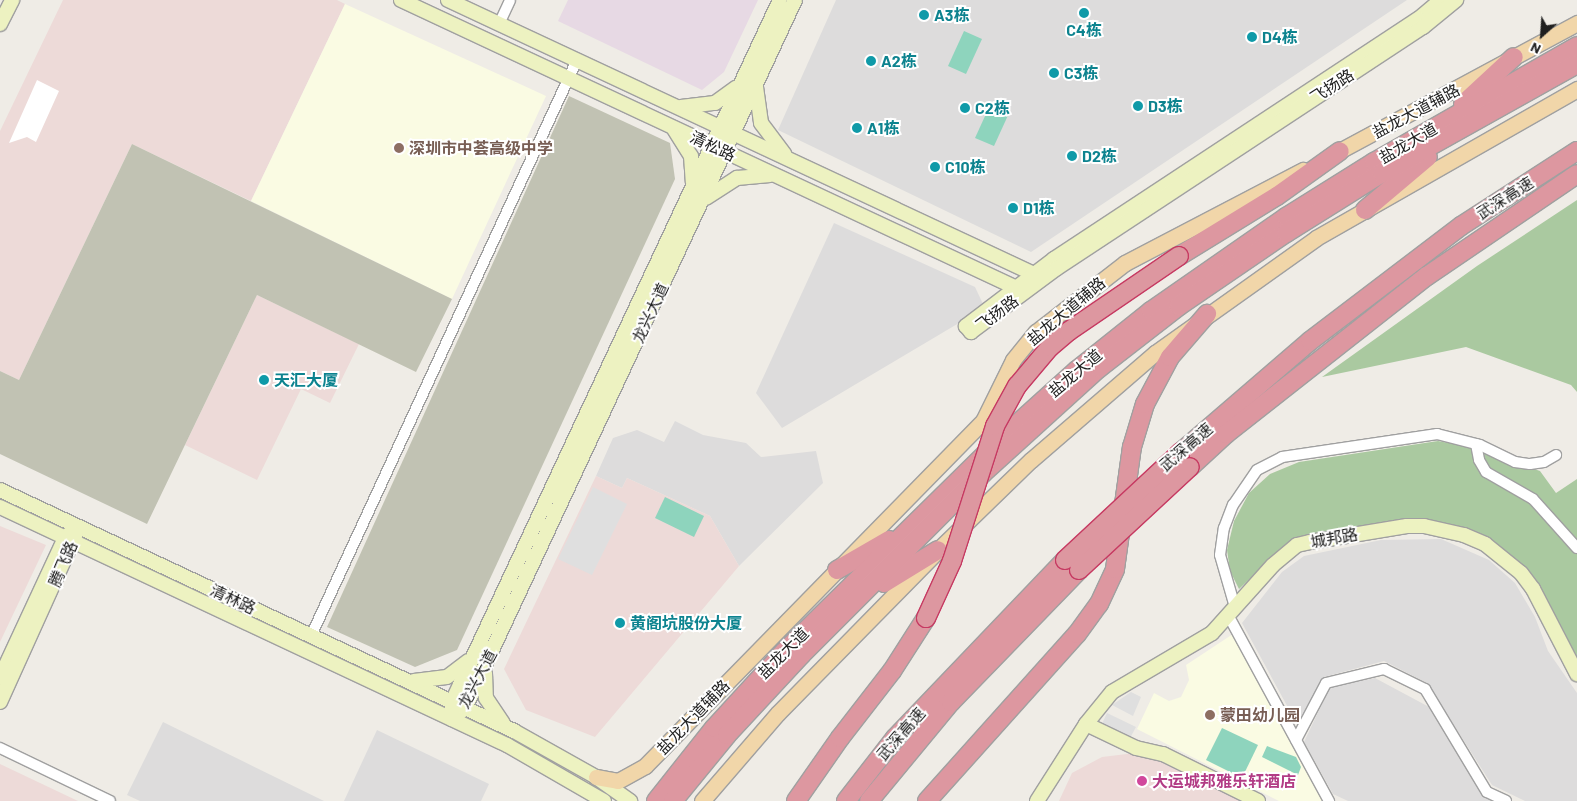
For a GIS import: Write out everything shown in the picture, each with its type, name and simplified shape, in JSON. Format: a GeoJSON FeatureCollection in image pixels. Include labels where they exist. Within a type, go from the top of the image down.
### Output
{"type":"FeatureCollection","features":[{"type":"Feature","properties":{"kind":"highway","name":"盐龙大道"},"geometry":{"type":"LineString","coordinates":[[663,799],[749,688],[1041,401],[1151,311],[1286,217],[1437,126],[1577,46]]}},
{"type":"Feature","properties":{"kind":"highway"},"geometry":{"type":"LineString","coordinates":[[1437,126],[1514,57]]}},
{"type":"Feature","properties":{"kind":"highway","name":"盐龙大道"},"geometry":{"type":"LineString","coordinates":[[663,799],[982,474],[1066,397],[1130,344],[1286,233],[1463,127],[1577,64]]}},
{"type":"Feature","properties":{"kind":"highway"},"geometry":{"type":"LineString","coordinates":[[1365,210],[1463,127]]}},
{"type":"Feature","properties":{"kind":"highway"},"geometry":{"type":"LineString","coordinates":[[796,801],[840,738],[892,671],[926,618],[952,561],[995,426],[1017,386],[1050,347],[1069,332],[1179,256],[1277,196],[1340,151]]}},
{"type":"Feature","properties":{"kind":"highway","name":"武深高速"},"geometry":{"type":"LineString","coordinates":[[846,801],[895,738],[1072,565],[1181,452],[1349,311],[1461,226],[1577,151]]}},
{"type":"Feature","properties":{"kind":"highway","name":"武深高速"},"geometry":{"type":"LineString","coordinates":[[869,801],[951,702],[1072,565],[1190,468],[1226,434],[1427,276],[1577,174]]}},
{"type":"Feature","properties":{"kind":"highway"},"geometry":{"type":"LineString","coordinates":[[927,801],[1070,641],[1099,604],[1115,569],[1132,447],[1145,404],[1170,357],[1207,314]]}},
{"type":"Feature","properties":{"kind":"highway"},"geometry":{"type":"LineString","coordinates":[[837,570],[913,525]]}},
{"type":"Feature","properties":{"kind":"highway"},"geometry":{"type":"LineString","coordinates":[[858,599],[938,550]]}},
{"type":"Feature","properties":{"kind":"main road","name":"盐龙大道辅路"},"geometry":{"type":"LineString","coordinates":[[596,777],[618,781],[640,770],[983,421],[1014,360],[1036,332],[1143,252],[1340,151],[1577,23]]}},
{"type":"Feature","properties":{"kind":"main road"},"geometry":{"type":"LineString","coordinates":[[702,801],[778,713],[938,550],[1085,410],[1207,314],[1316,238],[1577,89]]}},
{"type":"Feature","properties":{"kind":"street"},"geometry":{"type":"LineString","coordinates":[[0,24],[12,0]]}},
{"type":"Feature","properties":{"kind":"street","name":"清松路"},"geometry":{"type":"LineString","coordinates":[[401,0],[1020,290]]}},
{"type":"Feature","properties":{"kind":"street","name":"清松路"},"geometry":{"type":"LineString","coordinates":[[448,0],[727,130],[1036,278]]}},
{"type":"Feature","properties":{"kind":"street"},"geometry":{"type":"LineString","coordinates":[[499,24],[510,0]]}},
{"type":"Feature","properties":{"kind":"street","name":"龙兴大道"},"geometry":{"type":"LineString","coordinates":[[727,130],[741,84],[780,0]]}},
{"type":"Feature","properties":{"kind":"street","name":"龙兴大道"},"geometry":{"type":"LineString","coordinates":[[452,719],[495,645],[699,207],[718,149],[727,130],[757,83],[795,0]]}},
{"type":"Feature","properties":{"kind":"street","name":"飞扬路"},"geometry":{"type":"LineString","coordinates":[[1036,278],[1423,27],[1456,0]]}},
{"type":"Feature","properties":{"kind":"street","name":"飞扬路"},"geometry":{"type":"LineString","coordinates":[[1020,290],[1435,3]]}},
{"type":"Feature","properties":{"kind":"street"},"geometry":{"type":"LineString","coordinates":[[311,636],[577,60]]}},
{"type":"Feature","properties":{"kind":"street"},"geometry":{"type":"LineString","coordinates":[[757,83],[756,98],[761,123],[770,138],[792,161]]}},
{"type":"Feature","properties":{"kind":"street"},"geometry":{"type":"LineString","coordinates":[[675,106],[690,108],[715,103],[741,84]]}},
{"type":"Feature","properties":{"kind":"street"},"geometry":{"type":"LineString","coordinates":[[672,127],[691,156],[692,188]]}},
{"type":"Feature","properties":{"kind":"street","name":"龙兴大道"},"geometry":{"type":"LineString","coordinates":[[459,705],[475,653],[692,188],[718,149]]}},
{"type":"Feature","properties":{"kind":"street"},"geometry":{"type":"LineString","coordinates":[[699,207],[715,190],[737,178],[758,174],[779,177]]}},
{"type":"Feature","properties":{"kind":"street"},"geometry":{"type":"LineString","coordinates":[[1329,801],[1296,740],[1232,611],[1220,554],[1223,536],[1233,505],[1257,470],[1282,457],[1437,434],[1476,444],[1514,462],[1530,464],[1544,462],[1556,455]]}},
{"type":"Feature","properties":{"kind":"street"},"geometry":{"type":"LineString","coordinates":[[1476,444],[1479,460],[1486,472],[1534,499],[1577,548]]}},
{"type":"Feature","properties":{"kind":"street","name":"清林路"},"geometry":{"type":"LineString","coordinates":[[0,490],[514,731]]}},
{"type":"Feature","properties":{"kind":"street","name":"清林路"},"geometry":{"type":"LineString","coordinates":[[0,507],[452,719],[548,766],[604,801]]}},
{"type":"Feature","properties":{"kind":"street","name":"腾飞路"},"geometry":{"type":"LineString","coordinates":[[0,678],[77,526]]}},
{"type":"Feature","properties":{"kind":"street","name":"城邦路"},"geometry":{"type":"LineString","coordinates":[[1037,801],[1086,724],[1112,692],[1191,648],[1212,633],[1273,565],[1297,546],[1407,526],[1443,529],[1485,544],[1521,573],[1544,606],[1564,655],[1577,674]]}},
{"type":"Feature","properties":{"kind":"street","name":"腾飞路"},"geometry":{"type":"LineString","coordinates":[[0,702],[70,540]]}},
{"type":"Feature","properties":{"kind":"street"},"geometry":{"type":"LineString","coordinates":[[482,639],[495,645]]}},
{"type":"Feature","properties":{"kind":"street"},"geometry":{"type":"LineString","coordinates":[[404,680],[420,682],[447,677],[466,664],[475,653]]}},
{"type":"Feature","properties":{"kind":"street"},"geometry":{"type":"LineString","coordinates":[[488,659],[483,687],[486,698],[501,721],[514,731],[596,777],[630,801]]}},
{"type":"Feature","properties":{"kind":"street"},"geometry":{"type":"LineString","coordinates":[[1296,740],[1326,683],[1384,669],[1425,689],[1487,792],[1506,801]]}},
{"type":"Feature","properties":{"kind":"street"},"geometry":{"type":"LineString","coordinates":[[1086,724],[1136,748],[1163,754],[1258,801]]}},
{"type":"Feature","properties":{"kind":"street"},"geometry":{"type":"LineString","coordinates":[[0,748],[110,801]]}},
{"type":"Feature","properties":{"kind":"shaded area"},"geometry":{"type":"Polygon","coordinates":[[[63,0],[337,0],[345,4],[251,201],[132,144],[19,380],[0,371],[0,131],[63,0]]]}},
{"type":"Feature","properties":{"kind":"shaded area"},"geometry":{"type":"Polygon","coordinates":[[[568,0],[758,0],[724,72],[702,90],[558,21],[568,0]]]}},
{"type":"Feature","properties":{"kind":"shaded area"},"geometry":{"type":"Polygon","coordinates":[[[836,0],[1407,0],[1031,252],[778,130],[836,0]]]}},
{"type":"Feature","properties":{"kind":"shaded area","name":"深圳市中荟高级中学"},"geometry":{"type":"Polygon","coordinates":[[[345,4],[546,96],[452,299],[251,201],[345,4]]]}},
{"type":"Feature","properties":{"kind":"shaded area"},"geometry":{"type":"Polygon","coordinates":[[[569,96],[670,143],[675,179],[457,650],[415,667],[327,627],[569,96]]]}},
{"type":"Feature","properties":{"kind":"shaded area"},"geometry":{"type":"Polygon","coordinates":[[[132,144],[452,299],[416,372],[257,295],[147,524],[0,454],[0,371],[19,380],[132,144]]]}},
{"type":"Feature","properties":{"kind":"shaded area"},"geometry":{"type":"Polygon","coordinates":[[[834,223],[975,287],[983,304],[964,320],[782,428],[756,393],[834,223]]]}},
{"type":"Feature","properties":{"kind":"shaded area","name":"天汇大厦"},"geometry":{"type":"Polygon","coordinates":[[[257,295],[359,344],[330,403],[301,389],[257,480],[185,445],[257,295]]]}},
{"type":"Feature","properties":{"kind":"shaded area"},"geometry":{"type":"Polygon","coordinates":[[[675,421],[703,435],[746,443],[761,457],[816,451],[823,483],[739,566],[710,516],[627,478],[622,488],[596,476],[613,438],[637,430],[664,442],[675,421]]]}},
{"type":"Feature","properties":{"kind":"shaded area"},"geometry":{"type":"Polygon","coordinates":[[[596,476],[622,488],[627,478],[710,516],[739,566],[595,737],[526,710],[504,669],[596,476]]]}},
{"type":"Feature","properties":{"kind":"shaded area"},"geometry":{"type":"Polygon","coordinates":[[[593,487],[627,504],[592,575],[558,559],[593,487]]]}},
{"type":"Feature","properties":{"kind":"shaded area"},"geometry":{"type":"Polygon","coordinates":[[[0,526],[46,545],[0,642],[0,526]]]}},
{"type":"Feature","properties":{"kind":"shaded area"},"geometry":{"type":"Polygon","coordinates":[[[1441,539],[1489,560],[1515,583],[1535,617],[1548,651],[1577,693],[1577,801],[1525,801],[1492,785],[1427,683],[1384,661],[1324,677],[1297,724],[1242,623],[1282,572],[1304,556],[1381,540],[1441,539]]]}},
{"type":"Feature","properties":{"kind":"shaded area","name":"蒙田幼儿园"},"geometry":{"type":"Polygon","coordinates":[[[1233,634],[1322,799],[1321,801],[1279,801],[1137,729],[1154,693],[1169,701],[1181,697],[1189,680],[1186,665],[1233,634]]]}},
{"type":"Feature","properties":{"kind":"shaded area"},"geometry":{"type":"Polygon","coordinates":[[[1375,678],[1431,708],[1480,792],[1496,801],[1348,801],[1333,794],[1304,742],[1330,687],[1375,678]]]}},
{"type":"Feature","properties":{"kind":"shaded area"},"geometry":{"type":"Polygon","coordinates":[[[1131,692],[1141,697],[1133,716],[1112,705],[1131,692]]]}},
{"type":"Feature","properties":{"kind":"shaded area"},"geometry":{"type":"Polygon","coordinates":[[[1107,713],[1136,727],[1129,740],[1101,726],[1107,713]]]}},
{"type":"Feature","properties":{"kind":"shaded area"},"geometry":{"type":"Polygon","coordinates":[[[163,722],[324,801],[140,801],[127,795],[163,722]]]}},
{"type":"Feature","properties":{"kind":"shaded area"},"geometry":{"type":"Polygon","coordinates":[[[377,730],[489,784],[481,801],[344,801],[377,730]]]}},
{"type":"Feature","properties":{"kind":"shaded area"},"geometry":{"type":"Polygon","coordinates":[[[1135,753],[1161,758],[1248,801],[1059,801],[1072,773],[1102,757],[1135,753]]]}},
{"type":"Feature","properties":{"kind":"shaded area"},"geometry":{"type":"Polygon","coordinates":[[[0,764],[78,801],[0,801],[0,764]]]}},
{"type":"Feature","properties":{"kind":"green space"},"geometry":{"type":"Polygon","coordinates":[[[964,31],[982,39],[966,74],[948,66],[964,31]]]}},
{"type":"Feature","properties":{"kind":"green space"},"geometry":{"type":"Polygon","coordinates":[[[991,103],[1010,111],[994,146],[975,138],[991,103]]]}},
{"type":"Feature","properties":{"kind":"green space"},"geometry":{"type":"Polygon","coordinates":[[[1577,200],[1577,392],[1571,385],[1466,347],[1322,377],[1477,266],[1577,200]]]}},
{"type":"Feature","properties":{"kind":"green space"},"geometry":{"type":"Polygon","coordinates":[[[1438,441],[1470,447],[1540,471],[1556,493],[1577,479],[1577,657],[1537,582],[1512,559],[1423,521],[1272,558],[1239,589],[1230,571],[1227,550],[1234,521],[1249,493],[1270,474],[1299,462],[1438,441]]]}},
{"type":"Feature","properties":{"kind":"green space"},"geometry":{"type":"Polygon","coordinates":[[[665,497],[704,516],[694,537],[655,518],[665,497]]]}},
{"type":"Feature","properties":{"kind":"green space"},"geometry":{"type":"Polygon","coordinates":[[[1222,728],[1258,745],[1242,778],[1206,760],[1222,728]]]}},
{"type":"Feature","properties":{"kind":"green space"},"geometry":{"type":"Polygon","coordinates":[[[1267,746],[1296,757],[1301,767],[1298,775],[1262,757],[1267,746]]]}},
{"type":"Feature","properties":{"kind":"pier"},"geometry":{"type":"Polygon","coordinates":[[[37,80],[59,91],[36,142],[27,137],[9,143],[37,80]]]}},
{"type":"Feature","properties":{"kind":"place","name":"C4栋"},"geometry":{"type":"Point","coordinates":[1084,13]}},
{"type":"Feature","properties":{"kind":"place","name":"A3栋"},"geometry":{"type":"Point","coordinates":[924,15]}},
{"type":"Feature","properties":{"kind":"place","name":"D4栋"},"geometry":{"type":"Point","coordinates":[1252,37]}},
{"type":"Feature","properties":{"kind":"place","name":"A2栋"},"geometry":{"type":"Point","coordinates":[871,61]}},
{"type":"Feature","properties":{"kind":"place","name":"C3栋"},"geometry":{"type":"Point","coordinates":[1054,73]}},
{"type":"Feature","properties":{"kind":"place","name":"D3栋"},"geometry":{"type":"Point","coordinates":[1138,106]}},
{"type":"Feature","properties":{"kind":"place","name":"C2栋"},"geometry":{"type":"Point","coordinates":[965,108]}},
{"type":"Feature","properties":{"kind":"place","name":"A1栋"},"geometry":{"type":"Point","coordinates":[857,128]}},
{"type":"Feature","properties":{"kind":"place","name":"深圳市中荟高级中学"},"geometry":{"type":"Point","coordinates":[399,148]}},
{"type":"Feature","properties":{"kind":"place","name":"D2栋"},"geometry":{"type":"Point","coordinates":[1072,156]}},
{"type":"Feature","properties":{"kind":"place","name":"C10栋"},"geometry":{"type":"Point","coordinates":[935,167]}},
{"type":"Feature","properties":{"kind":"place","name":"D1栋"},"geometry":{"type":"Point","coordinates":[1013,208]}},
{"type":"Feature","properties":{"kind":"place","name":"天汇大厦"},"geometry":{"type":"Point","coordinates":[264,380]}},
{"type":"Feature","properties":{"kind":"place","name":"黄阁坑股份大厦"},"geometry":{"type":"Point","coordinates":[620,623]}},
{"type":"Feature","properties":{"kind":"place","name":"蒙田幼儿园"},"geometry":{"type":"Point","coordinates":[1210,715]}},
{"type":"Feature","properties":{"kind":"place","name":"大运城邦雅乐轩酒店"},"geometry":{"type":"Point","coordinates":[1142,781]}}]}
